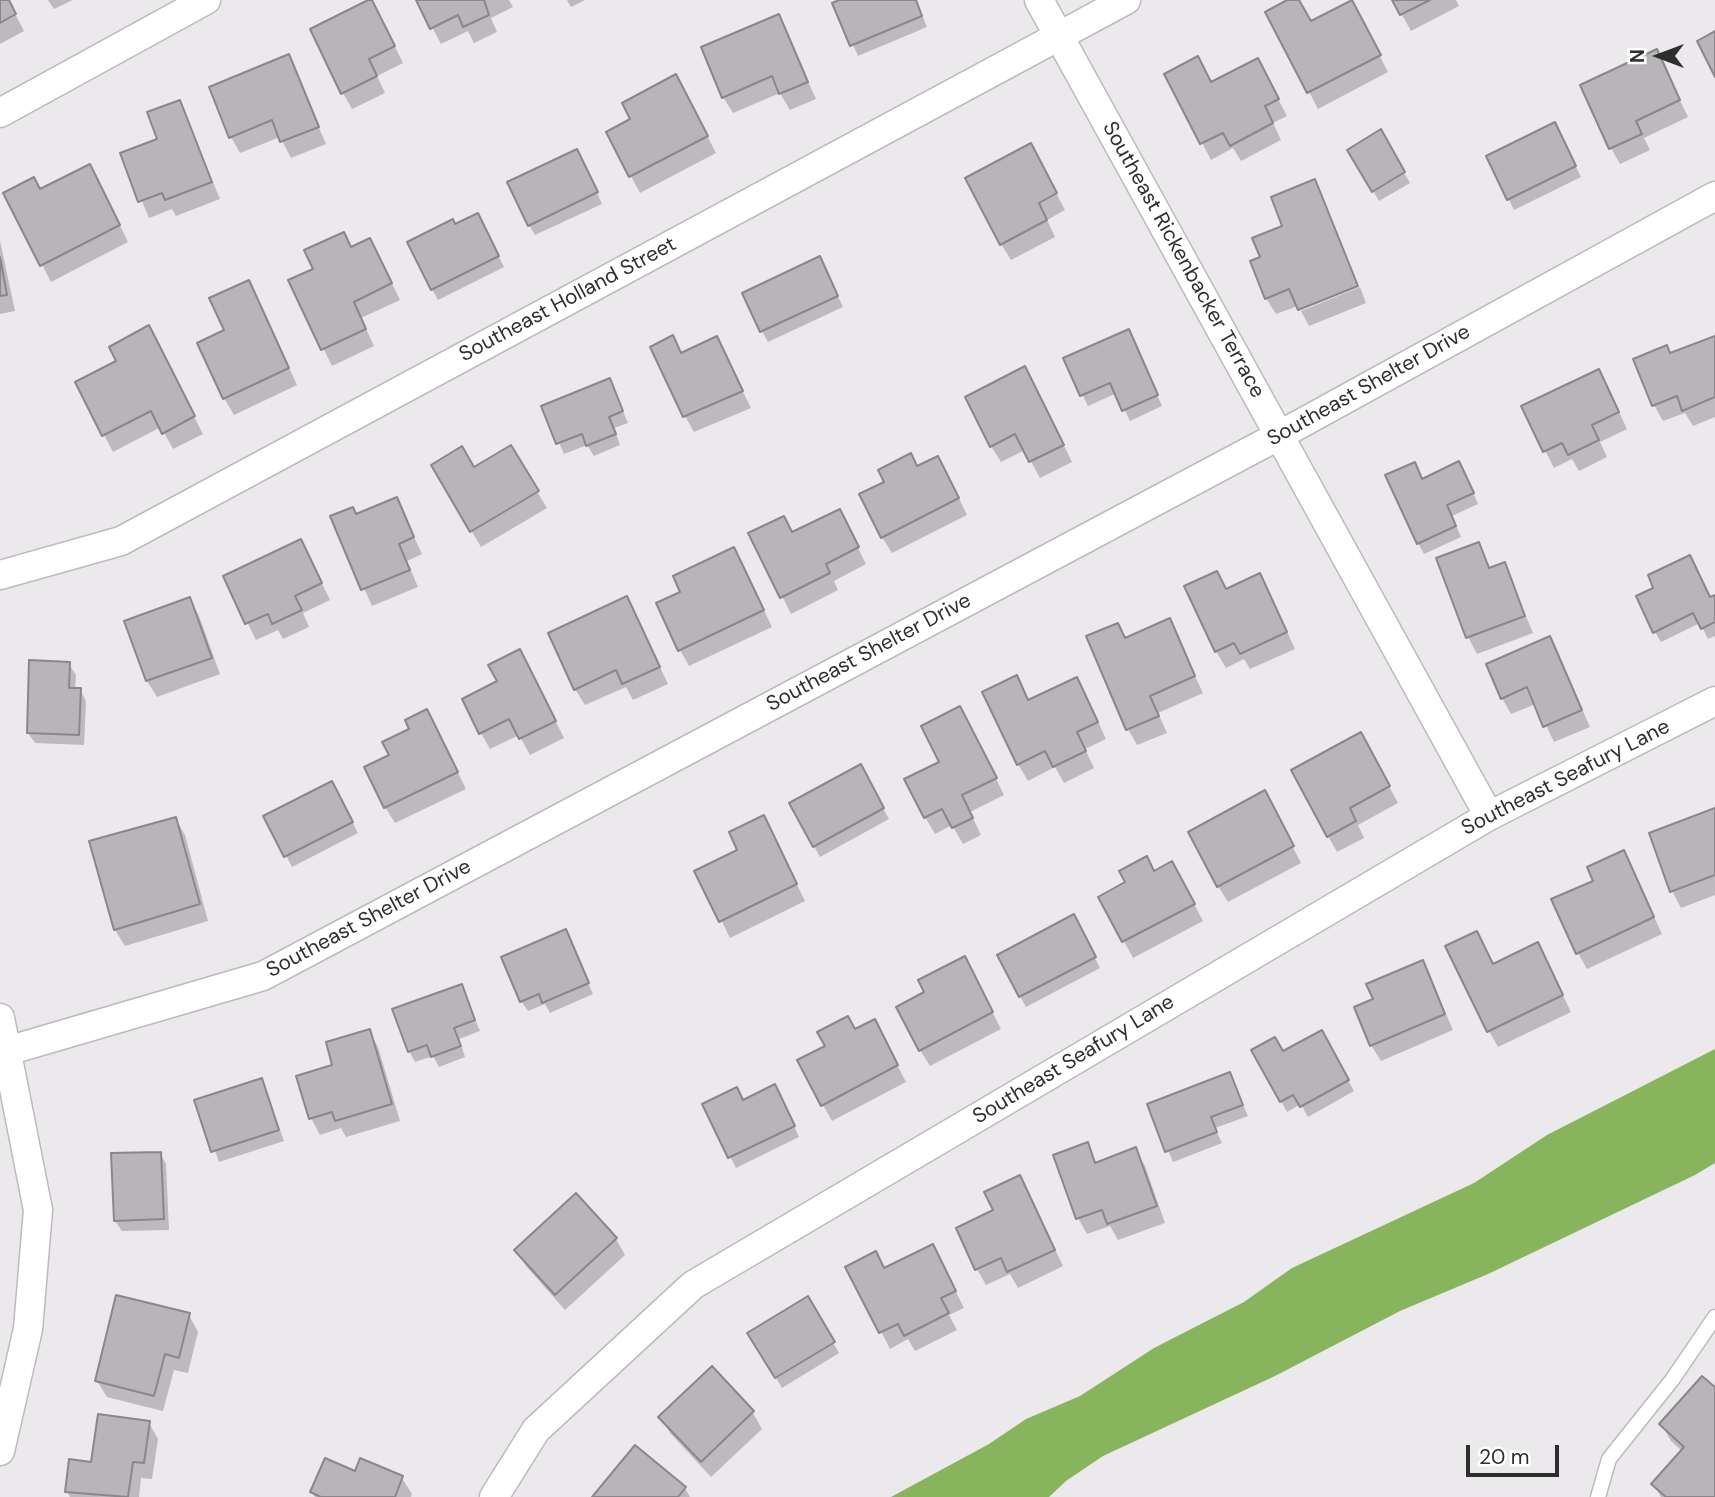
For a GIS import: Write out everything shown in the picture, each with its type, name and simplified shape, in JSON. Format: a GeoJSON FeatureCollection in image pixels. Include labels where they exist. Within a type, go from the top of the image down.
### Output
{"type":"FeatureCollection","features":[{"type":"Feature","properties":{"kind":"street"},"geometry":{"type":"LineString","coordinates":[[0,113],[206,0]]}},
{"type":"Feature","properties":{"kind":"street","name":"Southeast Rickenbacker Terrace"},"geometry":{"type":"LineString","coordinates":[[1039,0],[1489,816]]}},
{"type":"Feature","properties":{"kind":"street","name":"Southeast Holland Street"},"geometry":{"type":"LineString","coordinates":[[0,575],[121,541],[1126,0]]}},
{"type":"Feature","properties":{"kind":"street","name":"Southeast Shelter Drive"},"geometry":{"type":"LineString","coordinates":[[3,1053],[263,976],[1280,435],[1715,197]]}},
{"type":"Feature","properties":{"kind":"street","name":"Southeast Seafury Lane"},"geometry":{"type":"LineString","coordinates":[[494,1497],[536,1430],[693,1284],[1489,816],[1715,701]]}},
{"type":"Feature","properties":{"kind":"street"},"geometry":{"type":"LineString","coordinates":[[0,1017],[3,1053],[38,1210],[28,1329],[0,1451]]}},
{"type":"Feature","properties":{"kind":"lane"},"geometry":{"type":"LineString","coordinates":[[1598,1497],[1609,1459],[1672,1380],[1715,1317]]}},
{"type":"Feature","properties":{"kind":"shaded area"},"geometry":{"type":"Polygon","coordinates":[[[1715,1049],[1715,1163],[1695,1175],[1488,1274],[1400,1311],[1275,1376],[1103,1456],[1066,1481],[1049,1497],[891,1497],[989,1444],[1026,1419],[1080,1396],[1154,1348],[1244,1302],[1292,1268],[1474,1183],[1547,1135],[1715,1049]]]}},
{"type":"Feature","properties":{"kind":"building"},"geometry":{"type":"Polygon","coordinates":[[[0,0],[9,0],[16,14],[0,23],[0,0]]]}},
{"type":"Feature","properties":{"kind":"building"},"geometry":{"type":"Polygon","coordinates":[[[372,0],[395,46],[369,59],[377,76],[341,94],[310,29],[372,0]]]}},
{"type":"Feature","properties":{"kind":"building"},"geometry":{"type":"Polygon","coordinates":[[[416,0],[484,0],[489,15],[463,27],[458,15],[430,29],[416,0]]]}},
{"type":"Feature","properties":{"kind":"building"},"geometry":{"type":"Polygon","coordinates":[[[839,0],[916,0],[922,16],[850,46],[832,3],[839,0]]]}},
{"type":"Feature","properties":{"kind":"building"},"geometry":{"type":"Polygon","coordinates":[[[1287,0],[1299,0],[1311,21],[1352,0],[1381,55],[1307,93],[1265,12],[1287,0]]]}},
{"type":"Feature","properties":{"kind":"building"},"geometry":{"type":"Polygon","coordinates":[[[1392,0],[1430,0],[1400,15],[1392,0]]]}},
{"type":"Feature","properties":{"kind":"building"},"geometry":{"type":"Polygon","coordinates":[[[779,14],[808,82],[779,94],[772,76],[722,98],[701,47],[779,14]]]}},
{"type":"Feature","properties":{"kind":"building"},"geometry":{"type":"Polygon","coordinates":[[[1715,31],[1715,77],[1697,41],[1715,31]]]}},
{"type":"Feature","properties":{"kind":"building"},"geometry":{"type":"Polygon","coordinates":[[[1657,49],[1680,100],[1636,121],[1642,134],[1609,149],[1580,85],[1657,49]]]}},
{"type":"Feature","properties":{"kind":"building"},"geometry":{"type":"Polygon","coordinates":[[[289,54],[319,127],[280,142],[272,120],[229,138],[209,87],[289,54]]]}},
{"type":"Feature","properties":{"kind":"building"},"geometry":{"type":"Polygon","coordinates":[[[1198,56],[1211,82],[1258,58],[1279,99],[1265,106],[1273,123],[1230,146],[1223,133],[1200,144],[1164,74],[1198,56]]]}},
{"type":"Feature","properties":{"kind":"building"},"geometry":{"type":"Polygon","coordinates":[[[676,74],[708,136],[629,177],[606,132],[630,119],[622,103],[676,74]]]}},
{"type":"Feature","properties":{"kind":"building"},"geometry":{"type":"Polygon","coordinates":[[[180,100],[212,182],[165,200],[162,193],[138,202],[120,153],[157,139],[147,112],[180,100]]]}},
{"type":"Feature","properties":{"kind":"building"},"geometry":{"type":"Polygon","coordinates":[[[1555,122],[1576,166],[1507,200],[1486,156],[1555,122]]]}},
{"type":"Feature","properties":{"kind":"building"},"geometry":{"type":"Polygon","coordinates":[[[1381,129],[1405,172],[1372,192],[1347,150],[1381,129]]]}},
{"type":"Feature","properties":{"kind":"building"},"geometry":{"type":"Polygon","coordinates":[[[1031,143],[1057,193],[1039,203],[1047,220],[1000,245],[965,178],[1031,143]]]}},
{"type":"Feature","properties":{"kind":"building"},"geometry":{"type":"Polygon","coordinates":[[[577,149],[598,192],[528,226],[507,182],[577,149]]]}},
{"type":"Feature","properties":{"kind":"building"},"geometry":{"type":"Polygon","coordinates":[[[90,164],[120,225],[40,266],[3,193],[34,177],[40,189],[90,164]]]}},
{"type":"Feature","properties":{"kind":"building"},"geometry":{"type":"Polygon","coordinates":[[[1315,179],[1358,286],[1298,310],[1289,289],[1265,299],[1250,261],[1260,257],[1252,238],[1282,226],[1271,197],[1315,179]]]}},
{"type":"Feature","properties":{"kind":"building"},"geometry":{"type":"Polygon","coordinates":[[[478,213],[499,256],[431,290],[407,242],[453,219],[455,224],[478,213]]]}},
{"type":"Feature","properties":{"kind":"building"},"geometry":{"type":"Polygon","coordinates":[[[344,232],[351,247],[370,238],[392,283],[354,302],[366,329],[321,350],[288,280],[313,269],[304,250],[344,232]]]}},
{"type":"Feature","properties":{"kind":"building"},"geometry":{"type":"Polygon","coordinates":[[[820,256],[838,296],[760,332],[742,293],[820,256]]]}},
{"type":"Feature","properties":{"kind":"building"},"geometry":{"type":"Polygon","coordinates":[[[0,257],[7,295],[0,296],[0,257]]]}},
{"type":"Feature","properties":{"kind":"building"},"geometry":{"type":"Polygon","coordinates":[[[249,280],[289,368],[223,399],[197,343],[224,330],[209,298],[249,280]]]}},
{"type":"Feature","properties":{"kind":"building"},"geometry":{"type":"Polygon","coordinates":[[[149,325],[195,416],[162,434],[151,411],[102,436],[75,382],[116,361],[109,347],[149,325]]]}},
{"type":"Feature","properties":{"kind":"building"},"geometry":{"type":"Polygon","coordinates":[[[1129,329],[1158,395],[1122,411],[1110,383],[1080,396],[1063,358],[1129,329]]]}},
{"type":"Feature","properties":{"kind":"building"},"geometry":{"type":"Polygon","coordinates":[[[673,335],[681,353],[717,336],[743,391],[683,417],[650,347],[673,335]]]}},
{"type":"Feature","properties":{"kind":"building"},"geometry":{"type":"Polygon","coordinates":[[[1715,336],[1715,397],[1682,411],[1677,396],[1652,406],[1633,359],[1667,345],[1670,353],[1715,336]]]}},
{"type":"Feature","properties":{"kind":"building"},"geometry":{"type":"Polygon","coordinates":[[[1025,366],[1064,445],[1029,462],[1015,434],[990,447],[965,397],[1025,366]]]}},
{"type":"Feature","properties":{"kind":"building"},"geometry":{"type":"Polygon","coordinates":[[[1599,369],[1619,412],[1592,425],[1599,440],[1568,455],[1562,443],[1543,452],[1521,406],[1599,369]]]}},
{"type":"Feature","properties":{"kind":"building"},"geometry":{"type":"Polygon","coordinates":[[[610,378],[623,411],[609,417],[616,434],[586,446],[582,434],[556,444],[541,406],[610,378]]]}},
{"type":"Feature","properties":{"kind":"building"},"geometry":{"type":"Polygon","coordinates":[[[511,445],[539,491],[470,532],[431,465],[462,446],[474,467],[511,445]]]}},
{"type":"Feature","properties":{"kind":"building"},"geometry":{"type":"Polygon","coordinates":[[[911,453],[917,466],[938,456],[959,498],[881,538],[859,494],[884,482],[878,470],[911,453]]]}},
{"type":"Feature","properties":{"kind":"building"},"geometry":{"type":"Polygon","coordinates":[[[1459,461],[1474,493],[1447,505],[1456,526],[1417,544],[1385,475],[1415,462],[1422,479],[1459,461]]]}},
{"type":"Feature","properties":{"kind":"building"},"geometry":{"type":"Polygon","coordinates":[[[397,497],[414,537],[399,544],[410,570],[361,590],[330,516],[353,507],[356,514],[397,497]]]}},
{"type":"Feature","properties":{"kind":"building"},"geometry":{"type":"Polygon","coordinates":[[[840,509],[859,547],[826,564],[830,573],[780,598],[748,533],[784,516],[792,532],[840,509]]]}},
{"type":"Feature","properties":{"kind":"building"},"geometry":{"type":"Polygon","coordinates":[[[301,539],[322,583],[295,596],[302,610],[272,624],[268,614],[245,624],[223,576],[301,539]]]}},
{"type":"Feature","properties":{"kind":"building"},"geometry":{"type":"Polygon","coordinates":[[[1479,542],[1489,568],[1505,562],[1525,616],[1466,638],[1436,558],[1479,542]]]}},
{"type":"Feature","properties":{"kind":"building"},"geometry":{"type":"Polygon","coordinates":[[[734,547],[764,610],[678,651],[656,603],[680,592],[673,576],[734,547]]]}},
{"type":"Feature","properties":{"kind":"building"},"geometry":{"type":"Polygon","coordinates":[[[1690,555],[1710,597],[1715,595],[1715,622],[1701,629],[1693,613],[1653,633],[1636,596],[1653,588],[1648,575],[1690,555]]]}},
{"type":"Feature","properties":{"kind":"building"},"geometry":{"type":"Polygon","coordinates":[[[1217,571],[1226,589],[1260,573],[1287,632],[1240,654],[1234,643],[1215,652],[1184,586],[1217,571]]]}},
{"type":"Feature","properties":{"kind":"building"},"geometry":{"type":"Polygon","coordinates":[[[627,596],[660,667],[622,684],[616,670],[574,690],[548,633],[627,596]]]}},
{"type":"Feature","properties":{"kind":"building"},"geometry":{"type":"Polygon","coordinates":[[[190,597],[212,658],[146,681],[124,621],[190,597]]]}},
{"type":"Feature","properties":{"kind":"building"},"geometry":{"type":"Polygon","coordinates":[[[1170,618],[1195,676],[1150,696],[1159,716],[1126,730],[1086,636],[1118,623],[1125,638],[1170,618]]]}},
{"type":"Feature","properties":{"kind":"building"},"geometry":{"type":"Polygon","coordinates":[[[1550,636],[1582,710],[1543,727],[1527,687],[1501,699],[1486,664],[1550,636]]]}},
{"type":"Feature","properties":{"kind":"building"},"geometry":{"type":"Polygon","coordinates":[[[520,649],[556,721],[519,739],[509,719],[479,734],[462,699],[497,681],[488,665],[520,649]]]}},
{"type":"Feature","properties":{"kind":"building"},"geometry":{"type":"Polygon","coordinates":[[[29,660],[70,662],[69,688],[81,688],[79,735],[27,733],[29,660]]]}},
{"type":"Feature","properties":{"kind":"building"},"geometry":{"type":"Polygon","coordinates":[[[1017,675],[1028,700],[1077,677],[1098,722],[1077,732],[1086,751],[1053,767],[1045,751],[1017,765],[982,692],[1017,675]]]}},
{"type":"Feature","properties":{"kind":"building"},"geometry":{"type":"Polygon","coordinates":[[[960,706],[997,778],[962,795],[973,818],[952,828],[942,809],[924,818],[904,779],[939,762],[921,726],[960,706]]]}},
{"type":"Feature","properties":{"kind":"building"},"geometry":{"type":"Polygon","coordinates":[[[427,709],[458,772],[384,808],[364,767],[389,755],[382,742],[409,729],[405,720],[427,709]]]}},
{"type":"Feature","properties":{"kind":"building"},"geometry":{"type":"Polygon","coordinates":[[[1361,732],[1390,786],[1350,808],[1356,821],[1327,837],[1291,770],[1361,732]]]}},
{"type":"Feature","properties":{"kind":"building"},"geometry":{"type":"Polygon","coordinates":[[[861,764],[884,808],[813,847],[789,803],[861,764]]]}},
{"type":"Feature","properties":{"kind":"building"},"geometry":{"type":"Polygon","coordinates":[[[332,781],[353,822],[284,857],[263,816],[332,781]]]}},
{"type":"Feature","properties":{"kind":"building"},"geometry":{"type":"Polygon","coordinates":[[[1265,790],[1294,846],[1217,887],[1188,832],[1265,790]]]}},
{"type":"Feature","properties":{"kind":"building"},"geometry":{"type":"Polygon","coordinates":[[[1715,808],[1715,875],[1670,892],[1649,833],[1715,808]]]}},
{"type":"Feature","properties":{"kind":"building"},"geometry":{"type":"Polygon","coordinates":[[[764,815],[797,884],[719,922],[694,871],[737,850],[729,832],[764,815]]]}},
{"type":"Feature","properties":{"kind":"building"},"geometry":{"type":"Polygon","coordinates":[[[176,817],[200,904],[114,930],[89,841],[176,817]]]}},
{"type":"Feature","properties":{"kind":"building"},"geometry":{"type":"Polygon","coordinates":[[[1624,850],[1654,917],[1576,954],[1551,899],[1593,881],[1587,867],[1624,850]]]}},
{"type":"Feature","properties":{"kind":"building"},"geometry":{"type":"Polygon","coordinates":[[[1147,856],[1154,871],[1172,861],[1195,904],[1122,942],[1098,897],[1125,882],[1119,871],[1147,856]]]}},
{"type":"Feature","properties":{"kind":"building"},"geometry":{"type":"Polygon","coordinates":[[[1074,914],[1096,957],[1019,997],[997,955],[1074,914]]]}},
{"type":"Feature","properties":{"kind":"building"},"geometry":{"type":"Polygon","coordinates":[[[566,929],[589,983],[542,1003],[539,994],[520,1002],[501,957],[566,929]]]}},
{"type":"Feature","properties":{"kind":"building"},"geometry":{"type":"Polygon","coordinates":[[[1477,931],[1493,964],[1538,942],[1563,995],[1487,1032],[1445,946],[1477,931]]]}},
{"type":"Feature","properties":{"kind":"building"},"geometry":{"type":"Polygon","coordinates":[[[965,956],[993,1012],[919,1051],[896,1007],[924,992],[918,980],[965,956]]]}},
{"type":"Feature","properties":{"kind":"building"},"geometry":{"type":"Polygon","coordinates":[[[1423,960],[1445,1014],[1370,1046],[1354,1007],[1373,999],[1366,984],[1423,960]]]}},
{"type":"Feature","properties":{"kind":"building"},"geometry":{"type":"Polygon","coordinates":[[[462,984],[475,1020],[454,1028],[461,1046],[431,1057],[427,1045],[408,1052],[392,1009],[462,984]]]}},
{"type":"Feature","properties":{"kind":"building"},"geometry":{"type":"Polygon","coordinates":[[[848,1016],[855,1029],[875,1019],[898,1065],[821,1106],[797,1060],[825,1046],[817,1032],[848,1016]]]}},
{"type":"Feature","properties":{"kind":"building"},"geometry":{"type":"Polygon","coordinates":[[[370,1029],[392,1104],[335,1121],[332,1112],[309,1119],[296,1076],[332,1065],[326,1042],[370,1029]]]}},
{"type":"Feature","properties":{"kind":"building"},"geometry":{"type":"Polygon","coordinates":[[[1322,1030],[1349,1080],[1300,1107],[1293,1095],[1280,1102],[1251,1050],[1275,1037],[1283,1051],[1322,1030]]]}},
{"type":"Feature","properties":{"kind":"building"},"geometry":{"type":"Polygon","coordinates":[[[1230,1072],[1243,1105],[1211,1117],[1217,1132],[1165,1152],[1147,1104],[1230,1072]]]}},
{"type":"Feature","properties":{"kind":"building"},"geometry":{"type":"Polygon","coordinates":[[[262,1078],[279,1130],[211,1152],[194,1100],[262,1078]]]}},
{"type":"Feature","properties":{"kind":"building"},"geometry":{"type":"Polygon","coordinates":[[[775,1084],[795,1126],[728,1158],[702,1104],[737,1087],[743,1100],[775,1084]]]}},
{"type":"Feature","properties":{"kind":"building"},"geometry":{"type":"Polygon","coordinates":[[[1088,1142],[1095,1163],[1136,1147],[1157,1206],[1107,1224],[1102,1210],[1076,1219],[1053,1155],[1088,1142]]]}},
{"type":"Feature","properties":{"kind":"building"},"geometry":{"type":"Polygon","coordinates":[[[161,1152],[164,1219],[114,1221],[111,1153],[161,1152]]]}},
{"type":"Feature","properties":{"kind":"building"},"geometry":{"type":"Polygon","coordinates":[[[1020,1175],[1055,1250],[1007,1272],[1001,1258],[975,1270],[956,1228],[993,1210],[984,1192],[1020,1175]]]}},
{"type":"Feature","properties":{"kind":"building"},"geometry":{"type":"Polygon","coordinates":[[[576,1193],[617,1238],[555,1295],[514,1250],[576,1193]]]}},
{"type":"Feature","properties":{"kind":"building"},"geometry":{"type":"Polygon","coordinates":[[[933,1244],[956,1291],[941,1298],[949,1313],[904,1336],[898,1324],[879,1333],[845,1267],[876,1251],[884,1268],[933,1244]]]}},
{"type":"Feature","properties":{"kind":"building"},"geometry":{"type":"Polygon","coordinates":[[[116,1295],[190,1313],[179,1358],[165,1354],[154,1396],[95,1381],[116,1295]]]}},
{"type":"Feature","properties":{"kind":"building"},"geometry":{"type":"Polygon","coordinates":[[[808,1296],[835,1342],[775,1378],[747,1333],[808,1296]]]}},
{"type":"Feature","properties":{"kind":"building"},"geometry":{"type":"Polygon","coordinates":[[[712,1366],[754,1411],[701,1462],[658,1417],[712,1366]]]}},
{"type":"Feature","properties":{"kind":"building"},"geometry":{"type":"Polygon","coordinates":[[[1702,1376],[1715,1387],[1715,1497],[1666,1497],[1651,1484],[1684,1447],[1659,1424],[1702,1376]]]}},
{"type":"Feature","properties":{"kind":"building"},"geometry":{"type":"Polygon","coordinates":[[[98,1414],[150,1421],[144,1463],[133,1462],[128,1497],[65,1492],[69,1459],[91,1462],[98,1414]]]}},
{"type":"Feature","properties":{"kind":"building"},"geometry":{"type":"Polygon","coordinates":[[[635,1445],[686,1487],[678,1497],[592,1497],[635,1445]]]}},
{"type":"Feature","properties":{"kind":"building"},"geometry":{"type":"Polygon","coordinates":[[[325,1458],[355,1471],[360,1458],[403,1476],[395,1497],[321,1497],[310,1492],[325,1458]]]}}]}
